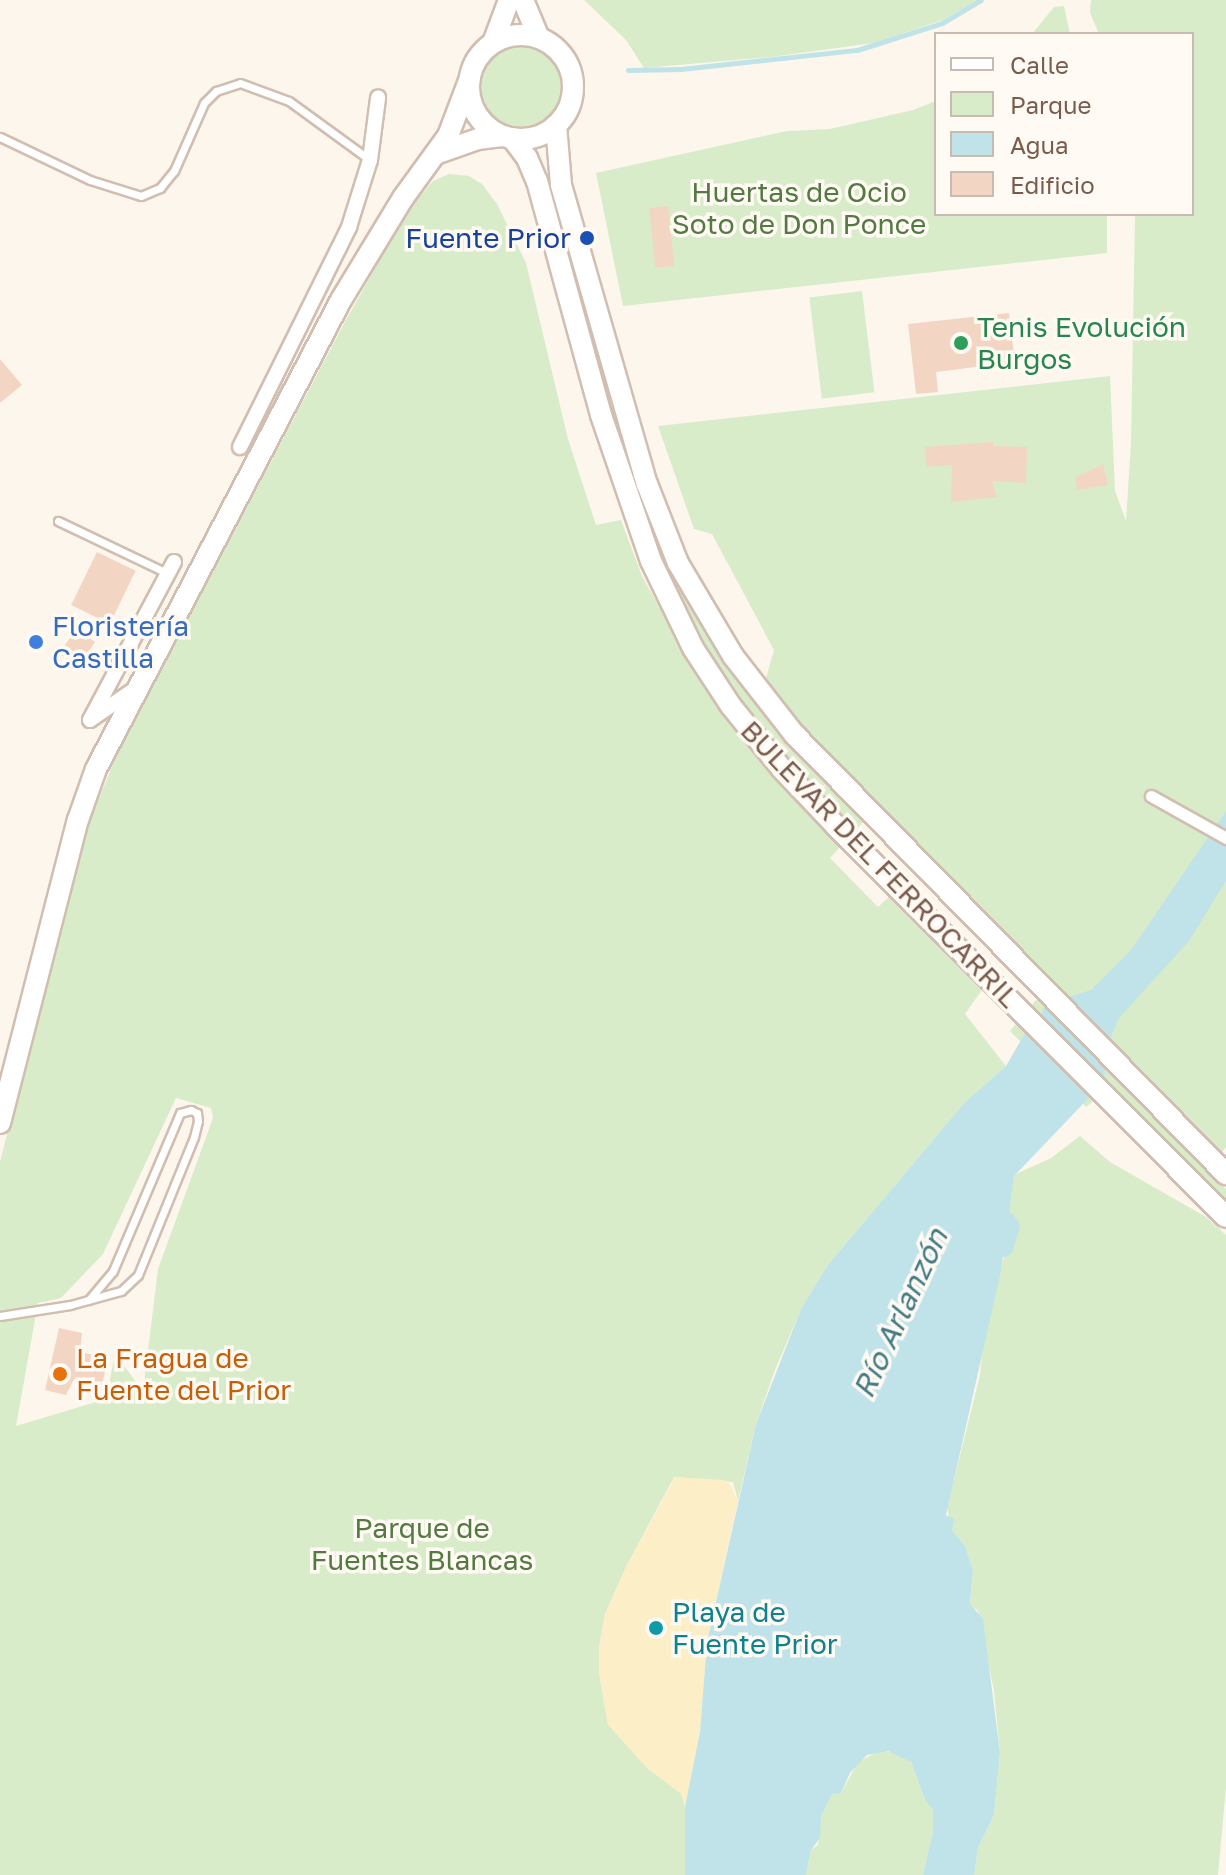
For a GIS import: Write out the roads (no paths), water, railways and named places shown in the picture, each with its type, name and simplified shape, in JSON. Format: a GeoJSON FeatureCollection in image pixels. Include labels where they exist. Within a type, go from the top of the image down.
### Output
{"type":"FeatureCollection","features":[{"type":"Feature","properties":{"kind":"main road"},"geometry":{"type":"LineString","coordinates":[[0,1123],[84,799],[341,300],[403,198],[438,153],[455,122],[470,78],[480,56],[493,43],[509,0]]}},
{"type":"Feature","properties":{"kind":"main road"},"geometry":{"type":"LineString","coordinates":[[523,0],[539,38]]}},
{"type":"Feature","properties":{"kind":"main road"},"geometry":{"type":"LineString","coordinates":[[438,153],[478,139],[535,137],[556,125],[571,102],[571,73],[557,49],[539,38],[518,35],[493,43]]}},
{"type":"Feature","properties":{"kind":"main road"},"geometry":{"type":"LineString","coordinates":[[470,78],[475,110],[486,125],[507,137]]}},
{"type":"Feature","properties":{"kind":"main road","name":"BULEVAR DEL FERROCARRIL"},"geometry":{"type":"LineString","coordinates":[[556,125],[561,185],[647,484],[678,563],[733,656],[785,724],[1137,1083],[1224,1167]]}},
{"type":"Feature","properties":{"kind":"main road","name":"BULEVAR DEL FERROCARRIL"},"geometry":{"type":"LineString","coordinates":[[507,137],[527,158],[540,191],[625,493],[668,603],[731,706],[782,769],[1226,1217]]}},
{"type":"Feature","properties":{"kind":"street"},"geometry":{"type":"LineString","coordinates":[[240,447],[342,242],[362,193],[370,160],[378,98]]}},
{"type":"Feature","properties":{"kind":"street"},"geometry":{"type":"LineString","coordinates":[[142,684],[90,720],[171,568]]}},
{"type":"Feature","properties":{"kind":"street"},"geometry":{"type":"LineString","coordinates":[[1151,796],[1226,838]]}},
{"type":"Feature","properties":{"kind":"lane"},"geometry":{"type":"LineString","coordinates":[[0,137],[90,180],[141,196],[160,188],[174,171],[204,103],[216,91],[240,83],[289,101],[370,160]]}},
{"type":"Feature","properties":{"kind":"lane"},"geometry":{"type":"LineString","coordinates":[[58,521],[171,568]]}},
{"type":"Feature","properties":{"kind":"lane"},"geometry":{"type":"LineString","coordinates":[[0,1316],[89,1300],[121,1291],[138,1275],[194,1137],[198,1121],[191,1110],[180,1113],[113,1271],[89,1300]]}},
{"type":"Feature","properties":{"kind":"water","name":"Río Arlanzón"},"geometry":{"type":"Polygon","coordinates":[[[1226,811],[1226,881],[1189,941],[1119,1018],[1108,1044],[1104,1082],[1014,1176],[1001,1271],[946,1515],[954,1519],[952,1530],[965,1546],[973,1570],[970,1604],[983,1619],[1000,1753],[994,1815],[978,1848],[974,1875],[923,1875],[933,1831],[933,1810],[925,1800],[911,1762],[888,1751],[867,1755],[850,1773],[841,1793],[832,1794],[821,1816],[820,1838],[811,1850],[806,1875],[685,1875],[685,1807],[700,1732],[707,1642],[756,1424],[801,1309],[827,1266],[965,1102],[1006,1066],[1025,1033],[1041,1019],[1044,1005],[1091,990],[1131,950],[1226,811]]]}},
{"type":"Feature","properties":{"kind":"waterway"},"geometry":{"type":"LineString","coordinates":[[628,70],[681,69],[857,50],[942,23],[981,0]]}},
{"type":"Feature","properties":{"kind":"waterway"},"geometry":{"type":"LineString","coordinates":[[1004,1248],[1011,1227],[1007,1221]]}},
{"type":"Feature","properties":{"kind":"place","name":"Fuente Prior"},"geometry":{"type":"Point","coordinates":[587,238]}},
{"type":"Feature","properties":{"kind":"place","name":"Tenis Evolución Burgos"},"geometry":{"type":"Point","coordinates":[961,343]}},
{"type":"Feature","properties":{"kind":"place","name":"Floristería Castilla"},"geometry":{"type":"Point","coordinates":[36,642]}},
{"type":"Feature","properties":{"kind":"place","name":"La Fragua de Fuente del Prior"},"geometry":{"type":"Point","coordinates":[60,1374]}},
{"type":"Feature","properties":{"kind":"place","name":"Playa de Fuente Prior"},"geometry":{"type":"Point","coordinates":[656,1628]}},
{"type":"Feature","properties":{"kind":"park label","name":"Huertas de Ocio Soto de Don Ponce"},"geometry":{"type":"Point","coordinates":[799,208]}},
{"type":"Feature","properties":{"kind":"park label","name":"Parque de Fuentes Blancas"},"geometry":{"type":"Point","coordinates":[422,1544]}}]}
